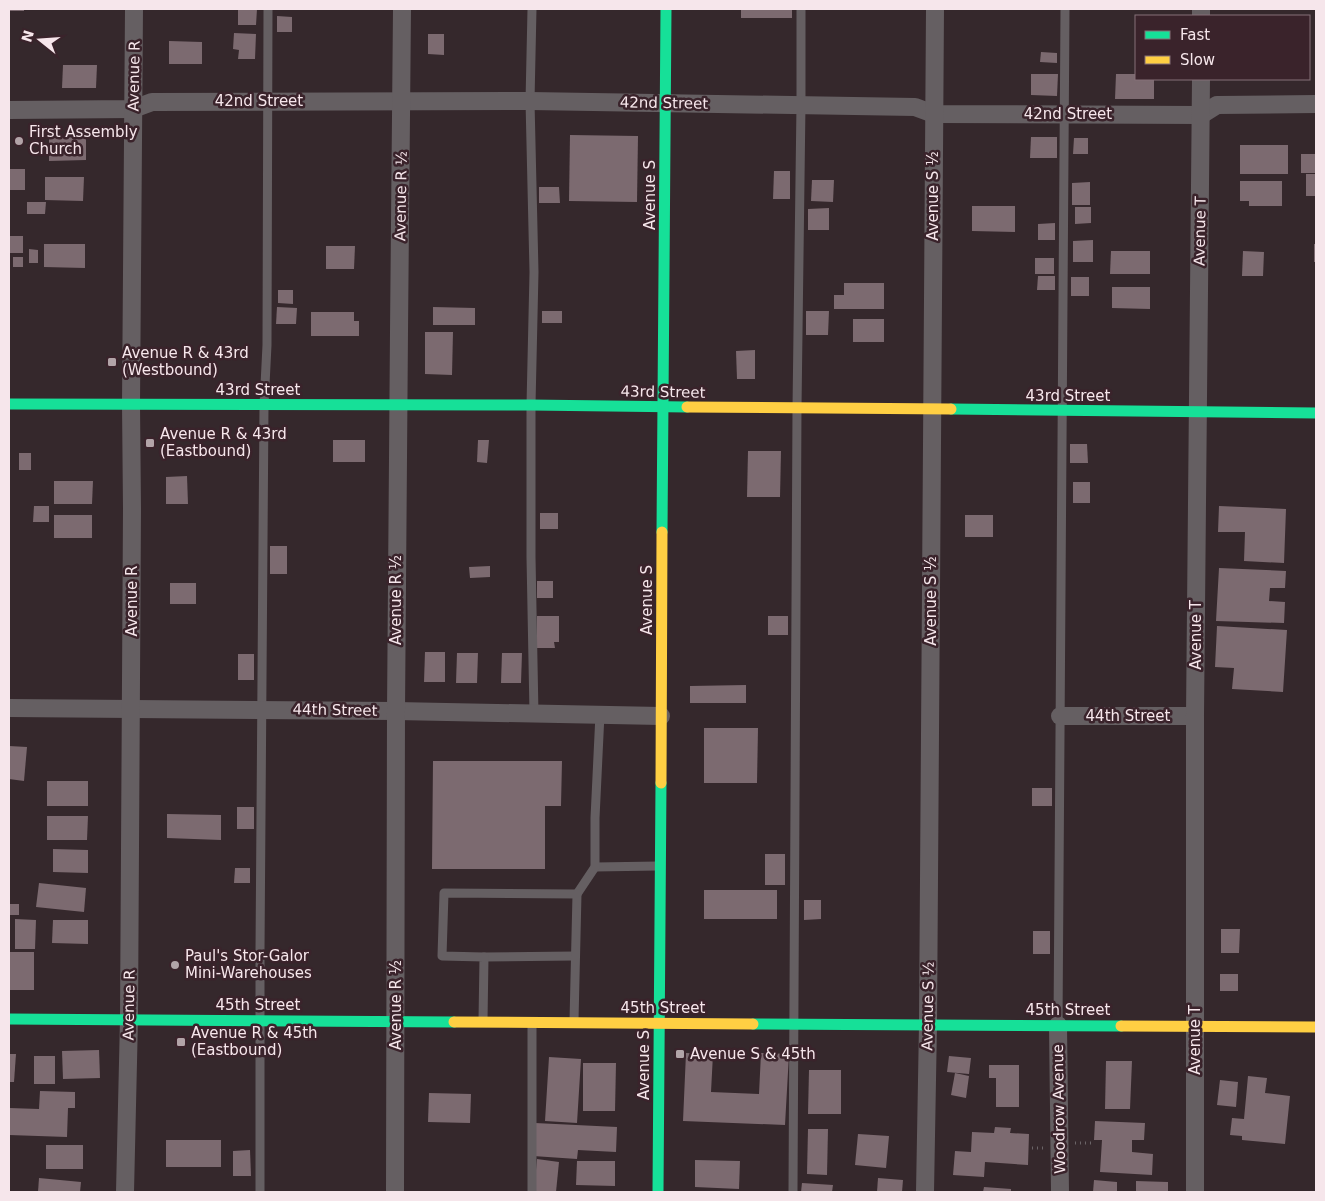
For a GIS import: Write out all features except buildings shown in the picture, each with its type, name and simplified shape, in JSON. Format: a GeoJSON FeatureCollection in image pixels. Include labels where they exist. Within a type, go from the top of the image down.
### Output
{"type":"FeatureCollection","features":[{"type":"Feature","properties":{"kind":"main road","name":"Avenue S"},"geometry":{"type":"LineString","coordinates":[[658,1192],[666,9]]}},
{"type":"Feature","properties":{"kind":"main road","name":"43rd Street"},"geometry":{"type":"LineString","coordinates":[[9,404],[531,405],[1316,413]]}},
{"type":"Feature","properties":{"kind":"main road","name":"45th Street"},"geometry":{"type":"LineString","coordinates":[[9,1019],[1316,1026]]}},
{"type":"Feature","properties":{"kind":"street","name":"Avenue R"},"geometry":{"type":"LineString","coordinates":[[125,1192],[129,1019],[134,9]]}},
{"type":"Feature","properties":{"kind":"street","name":"Avenue R ½"},"geometry":{"type":"LineString","coordinates":[[395,1192],[396,711],[402,9]]}},
{"type":"Feature","properties":{"kind":"street","name":"Avenue S ½"},"geometry":{"type":"LineString","coordinates":[[925,1192],[928,1024],[935,9]]}},
{"type":"Feature","properties":{"kind":"street","name":"Avenue T"},"geometry":{"type":"LineString","coordinates":[[1195,1192],[1197,412],[1201,80]]}},
{"type":"Feature","properties":{"kind":"street","name":"42nd Street"},"geometry":{"type":"LineString","coordinates":[[9,110],[133,109],[152,102],[530,101],[915,106],[934,114],[1201,115],[1217,105],[1316,104]]}},
{"type":"Feature","properties":{"kind":"street","name":"44th Street"},"geometry":{"type":"LineString","coordinates":[[9,708],[396,711],[662,716]]}},
{"type":"Feature","properties":{"kind":"street","name":"44th Street"},"geometry":{"type":"LineString","coordinates":[[1060,716],[1196,716]]}},
{"type":"Feature","properties":{"kind":"street","name":"Woodrow Avenue"},"geometry":{"type":"LineString","coordinates":[[1058,1025],[1060,1192]]}},
{"type":"Feature","properties":{"kind":"lane"},"geometry":{"type":"LineString","coordinates":[[260,1192],[260,950],[264,405],[267,335],[268,9]]}},
{"type":"Feature","properties":{"kind":"lane"},"geometry":{"type":"LineString","coordinates":[[532,9],[530,101],[534,272],[530,557],[534,714]]}},
{"type":"Feature","properties":{"kind":"lane"},"geometry":{"type":"LineString","coordinates":[[793,1192],[801,9]]}},
{"type":"Feature","properties":{"kind":"lane"},"geometry":{"type":"LineString","coordinates":[[1058,1025],[1065,9]]}},
{"type":"Feature","properties":{"kind":"lane"},"geometry":{"type":"LineString","coordinates":[[574,1022],[577,894],[595,866],[600,714]]}},
{"type":"Feature","properties":{"kind":"lane"},"geometry":{"type":"LineString","coordinates":[[595,866],[660,866]]}},
{"type":"Feature","properties":{"kind":"lane"},"geometry":{"type":"LineString","coordinates":[[575,956],[442,956],[444,894],[577,894]]}},
{"type":"Feature","properties":{"kind":"lane"},"geometry":{"type":"LineString","coordinates":[[483,1022],[484,957]]}},
{"type":"Feature","properties":{"kind":"lane"},"geometry":{"type":"LineString","coordinates":[[532,1022],[532,1192]]}},
{"type":"Feature","properties":{"kind":"traffic: fast"},"geometry":{"type":"LineString","coordinates":[[662,532],[666,9]]}},
{"type":"Feature","properties":{"kind":"traffic: fast"},"geometry":{"type":"LineString","coordinates":[[9,404],[687,407]]}},
{"type":"Feature","properties":{"kind":"traffic: fast"},"geometry":{"type":"LineString","coordinates":[[951,409],[1316,413]]}},
{"type":"Feature","properties":{"kind":"traffic: fast"},"geometry":{"type":"LineString","coordinates":[[658,1192],[661,783]]}},
{"type":"Feature","properties":{"kind":"traffic: fast"},"geometry":{"type":"LineString","coordinates":[[9,1019],[454,1022]]}},
{"type":"Feature","properties":{"kind":"traffic: fast"},"geometry":{"type":"LineString","coordinates":[[753,1024],[1121,1026]]}},
{"type":"Feature","properties":{"kind":"traffic: slow"},"geometry":{"type":"LineString","coordinates":[[687,407],[951,409]]}},
{"type":"Feature","properties":{"kind":"traffic: slow"},"geometry":{"type":"LineString","coordinates":[[661,783],[662,532]]}},
{"type":"Feature","properties":{"kind":"traffic: slow"},"geometry":{"type":"LineString","coordinates":[[454,1022],[753,1024]]}},
{"type":"Feature","properties":{"kind":"traffic: slow"},"geometry":{"type":"LineString","coordinates":[[1121,1026],[1316,1027]]}},
{"type":"Feature","properties":{"kind":"place","name":"First Assembly Church"},"geometry":{"type":"Point","coordinates":[19,141]}},
{"type":"Feature","properties":{"kind":"place","name":"Avenue R & 43rd (Westbound)"},"geometry":{"type":"Point","coordinates":[112,362]}},
{"type":"Feature","properties":{"kind":"place","name":"Avenue R & 43rd (Eastbound)"},"geometry":{"type":"Point","coordinates":[150,443]}},
{"type":"Feature","properties":{"kind":"place","name":"Paul's Stor-Galor Mini-Warehouses"},"geometry":{"type":"Point","coordinates":[175,965]}},
{"type":"Feature","properties":{"kind":"place","name":"Avenue R & 45th (Eastbound)"},"geometry":{"type":"Point","coordinates":[181,1042]}},
{"type":"Feature","properties":{"kind":"place","name":"Avenue S & 45th"},"geometry":{"type":"Point","coordinates":[680,1054]}}]}
